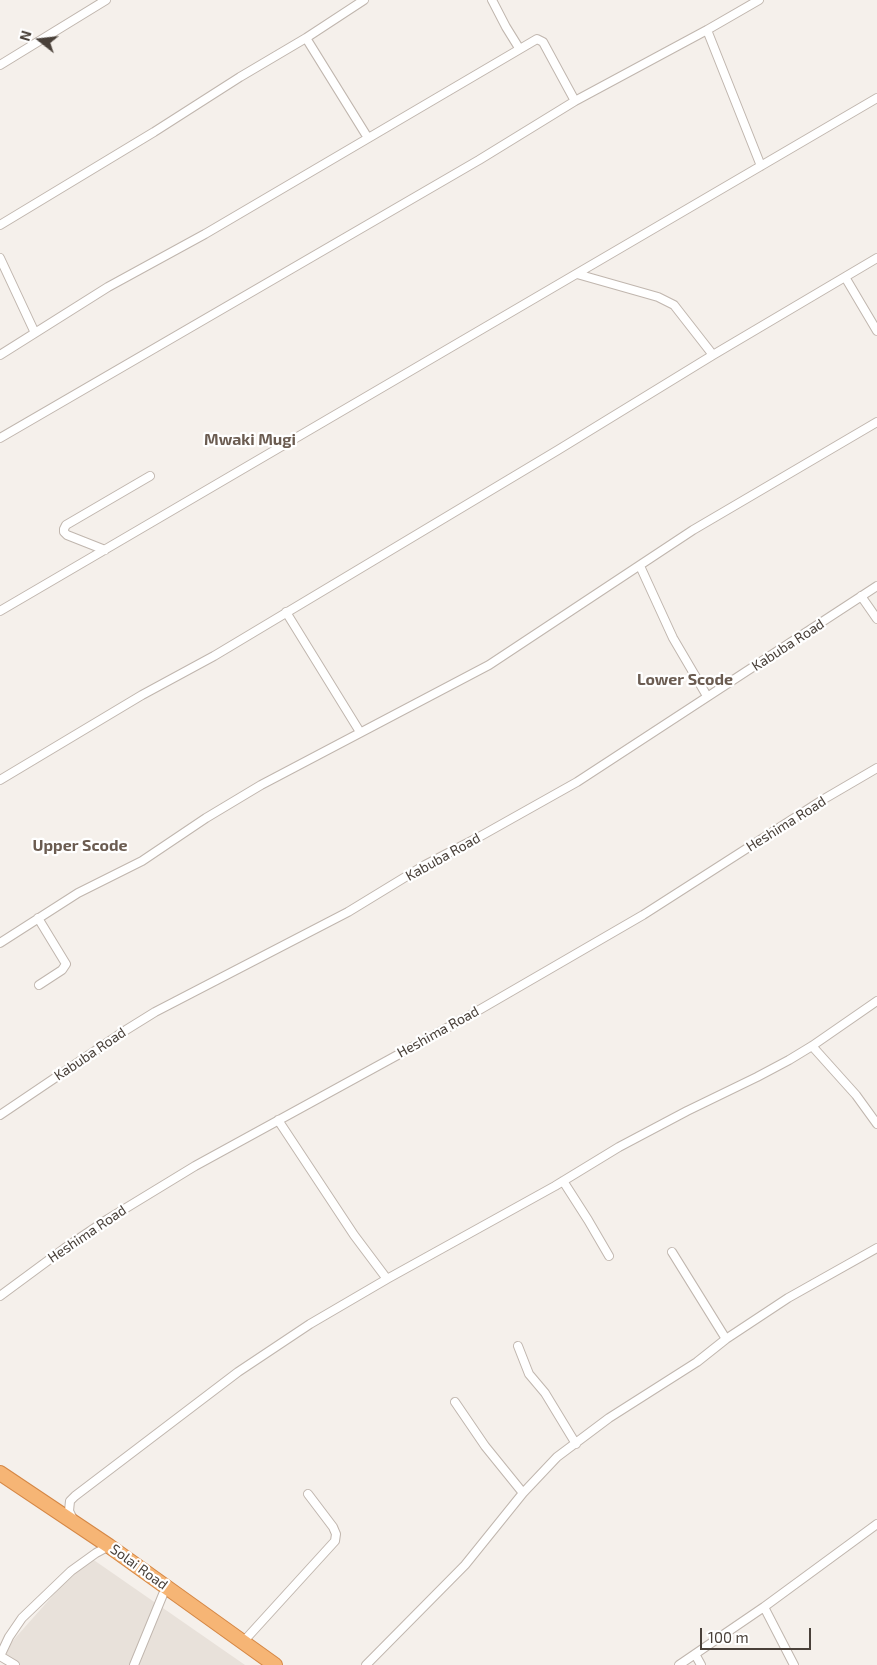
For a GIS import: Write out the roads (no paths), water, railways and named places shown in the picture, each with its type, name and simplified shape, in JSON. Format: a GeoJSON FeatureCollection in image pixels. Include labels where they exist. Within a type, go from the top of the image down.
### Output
{"type":"FeatureCollection","features":[{"type":"Feature","properties":{"kind":"highway","name":"Solai Road"},"geometry":{"type":"LineString","coordinates":[[2,1478],[110,1546],[275,1665]]}},
{"type":"Feature","properties":{"kind":"street"},"geometry":{"type":"LineString","coordinates":[[0,65],[106,0]]}},
{"type":"Feature","properties":{"kind":"street"},"geometry":{"type":"LineString","coordinates":[[0,225],[154,132],[364,0]]}},
{"type":"Feature","properties":{"kind":"street"},"geometry":{"type":"LineString","coordinates":[[492,0],[519,48]]}},
{"type":"Feature","properties":{"kind":"street"},"geometry":{"type":"LineString","coordinates":[[0,438],[479,160],[575,101],[759,0]]}},
{"type":"Feature","properties":{"kind":"street"},"geometry":{"type":"LineString","coordinates":[[707,30],[761,166]]}},
{"type":"Feature","properties":{"kind":"street"},"geometry":{"type":"LineString","coordinates":[[306,38],[368,138]]}},
{"type":"Feature","properties":{"kind":"street"},"geometry":{"type":"LineString","coordinates":[[0,354],[108,288],[205,234],[537,39],[543,42],[575,101]]}},
{"type":"Feature","properties":{"kind":"street"},"geometry":{"type":"LineString","coordinates":[[0,611],[877,98]]}},
{"type":"Feature","properties":{"kind":"street"},"geometry":{"type":"LineString","coordinates":[[0,258],[35,333]]}},
{"type":"Feature","properties":{"kind":"street"},"geometry":{"type":"LineString","coordinates":[[0,780],[142,695],[214,656],[877,258]]}},
{"type":"Feature","properties":{"kind":"street"},"geometry":{"type":"LineString","coordinates":[[577,274],[658,297],[674,305],[713,355]]}},
{"type":"Feature","properties":{"kind":"street"},"geometry":{"type":"LineString","coordinates":[[845,277],[877,331]]}},
{"type":"Feature","properties":{"kind":"street"},"geometry":{"type":"LineString","coordinates":[[0,943],[78,893],[142,861],[206,818],[262,785],[488,665],[693,530],[877,422]]}},
{"type":"Feature","properties":{"kind":"street"},"geometry":{"type":"LineString","coordinates":[[105,550],[68,535],[64,532],[64,528],[66,525],[150,476]]}},
{"type":"Feature","properties":{"kind":"street"},"geometry":{"type":"LineString","coordinates":[[640,566],[673,638],[707,696]]}},
{"type":"Feature","properties":{"kind":"street","name":"Kabuba Road"},"geometry":{"type":"LineString","coordinates":[[1,1113],[155,1012],[348,912],[426,865],[577,782],[877,586]]}},
{"type":"Feature","properties":{"kind":"street"},"geometry":{"type":"LineString","coordinates":[[861,596],[877,619]]}},
{"type":"Feature","properties":{"kind":"street"},"geometry":{"type":"LineString","coordinates":[[286,612],[360,732]]}},
{"type":"Feature","properties":{"kind":"street","name":"Heshima Road"},"geometry":{"type":"LineString","coordinates":[[0,1296],[108,1219],[195,1166],[467,1017],[643,915],[824,799],[877,768]]}},
{"type":"Feature","properties":{"kind":"street"},"geometry":{"type":"LineString","coordinates":[[38,918],[66,964],[62,970],[39,985]]}},
{"type":"Feature","properties":{"kind":"street"},"geometry":{"type":"LineString","coordinates":[[75,1523],[69,1511],[70,1501],[75,1496],[238,1372],[310,1324],[563,1181],[619,1147],[687,1111],[758,1077],[812,1046],[877,1001]]}},
{"type":"Feature","properties":{"kind":"street"},"geometry":{"type":"LineString","coordinates":[[812,1046],[856,1095],[877,1124]]}},
{"type":"Feature","properties":{"kind":"street"},"geometry":{"type":"LineString","coordinates":[[278,1120],[354,1235],[387,1279]]}},
{"type":"Feature","properties":{"kind":"street"},"geometry":{"type":"LineString","coordinates":[[563,1181],[609,1256]]}},
{"type":"Feature","properties":{"kind":"street"},"geometry":{"type":"LineString","coordinates":[[366,1665],[465,1565],[523,1493],[558,1457],[609,1418],[697,1362],[726,1339],[788,1298],[877,1248]]}},
{"type":"Feature","properties":{"kind":"street"},"geometry":{"type":"LineString","coordinates":[[672,1252],[726,1339]]}},
{"type":"Feature","properties":{"kind":"street"},"geometry":{"type":"LineString","coordinates":[[518,1346],[529,1374],[545,1394],[576,1444]]}},
{"type":"Feature","properties":{"kind":"street"},"geometry":{"type":"LineString","coordinates":[[454,1402],[523,1493]]}},
{"type":"Feature","properties":{"kind":"street"},"geometry":{"type":"LineString","coordinates":[[243,1642],[335,1541],[336,1534],[333,1527],[308,1494]]}},
{"type":"Feature","properties":{"kind":"street"},"geometry":{"type":"LineString","coordinates":[[679,1665],[764,1607],[877,1524]]}},
{"type":"Feature","properties":{"kind":"street"},"geometry":{"type":"LineString","coordinates":[[15,1665],[0,1656],[9,1637],[22,1618],[71,1571],[96,1553],[110,1546]]}},
{"type":"Feature","properties":{"kind":"street"},"geometry":{"type":"LineString","coordinates":[[134,1665],[166,1587]]}},
{"type":"Feature","properties":{"kind":"street"},"geometry":{"type":"LineString","coordinates":[[764,1607],[794,1665]]}},
{"type":"Feature","properties":{"kind":"street"},"geometry":{"type":"LineString","coordinates":[[695,1654],[701,1665]]}},
{"type":"Feature","properties":{"kind":"district","name":"Mwaki Mugi"},"geometry":{"type":"Point","coordinates":[250,440]}},
{"type":"Feature","properties":{"kind":"district","name":"Lower Scode"},"geometry":{"type":"Point","coordinates":[685,680]}},
{"type":"Feature","properties":{"kind":"district","name":"Upper Scode"},"geometry":{"type":"Point","coordinates":[80,846]}}]}
